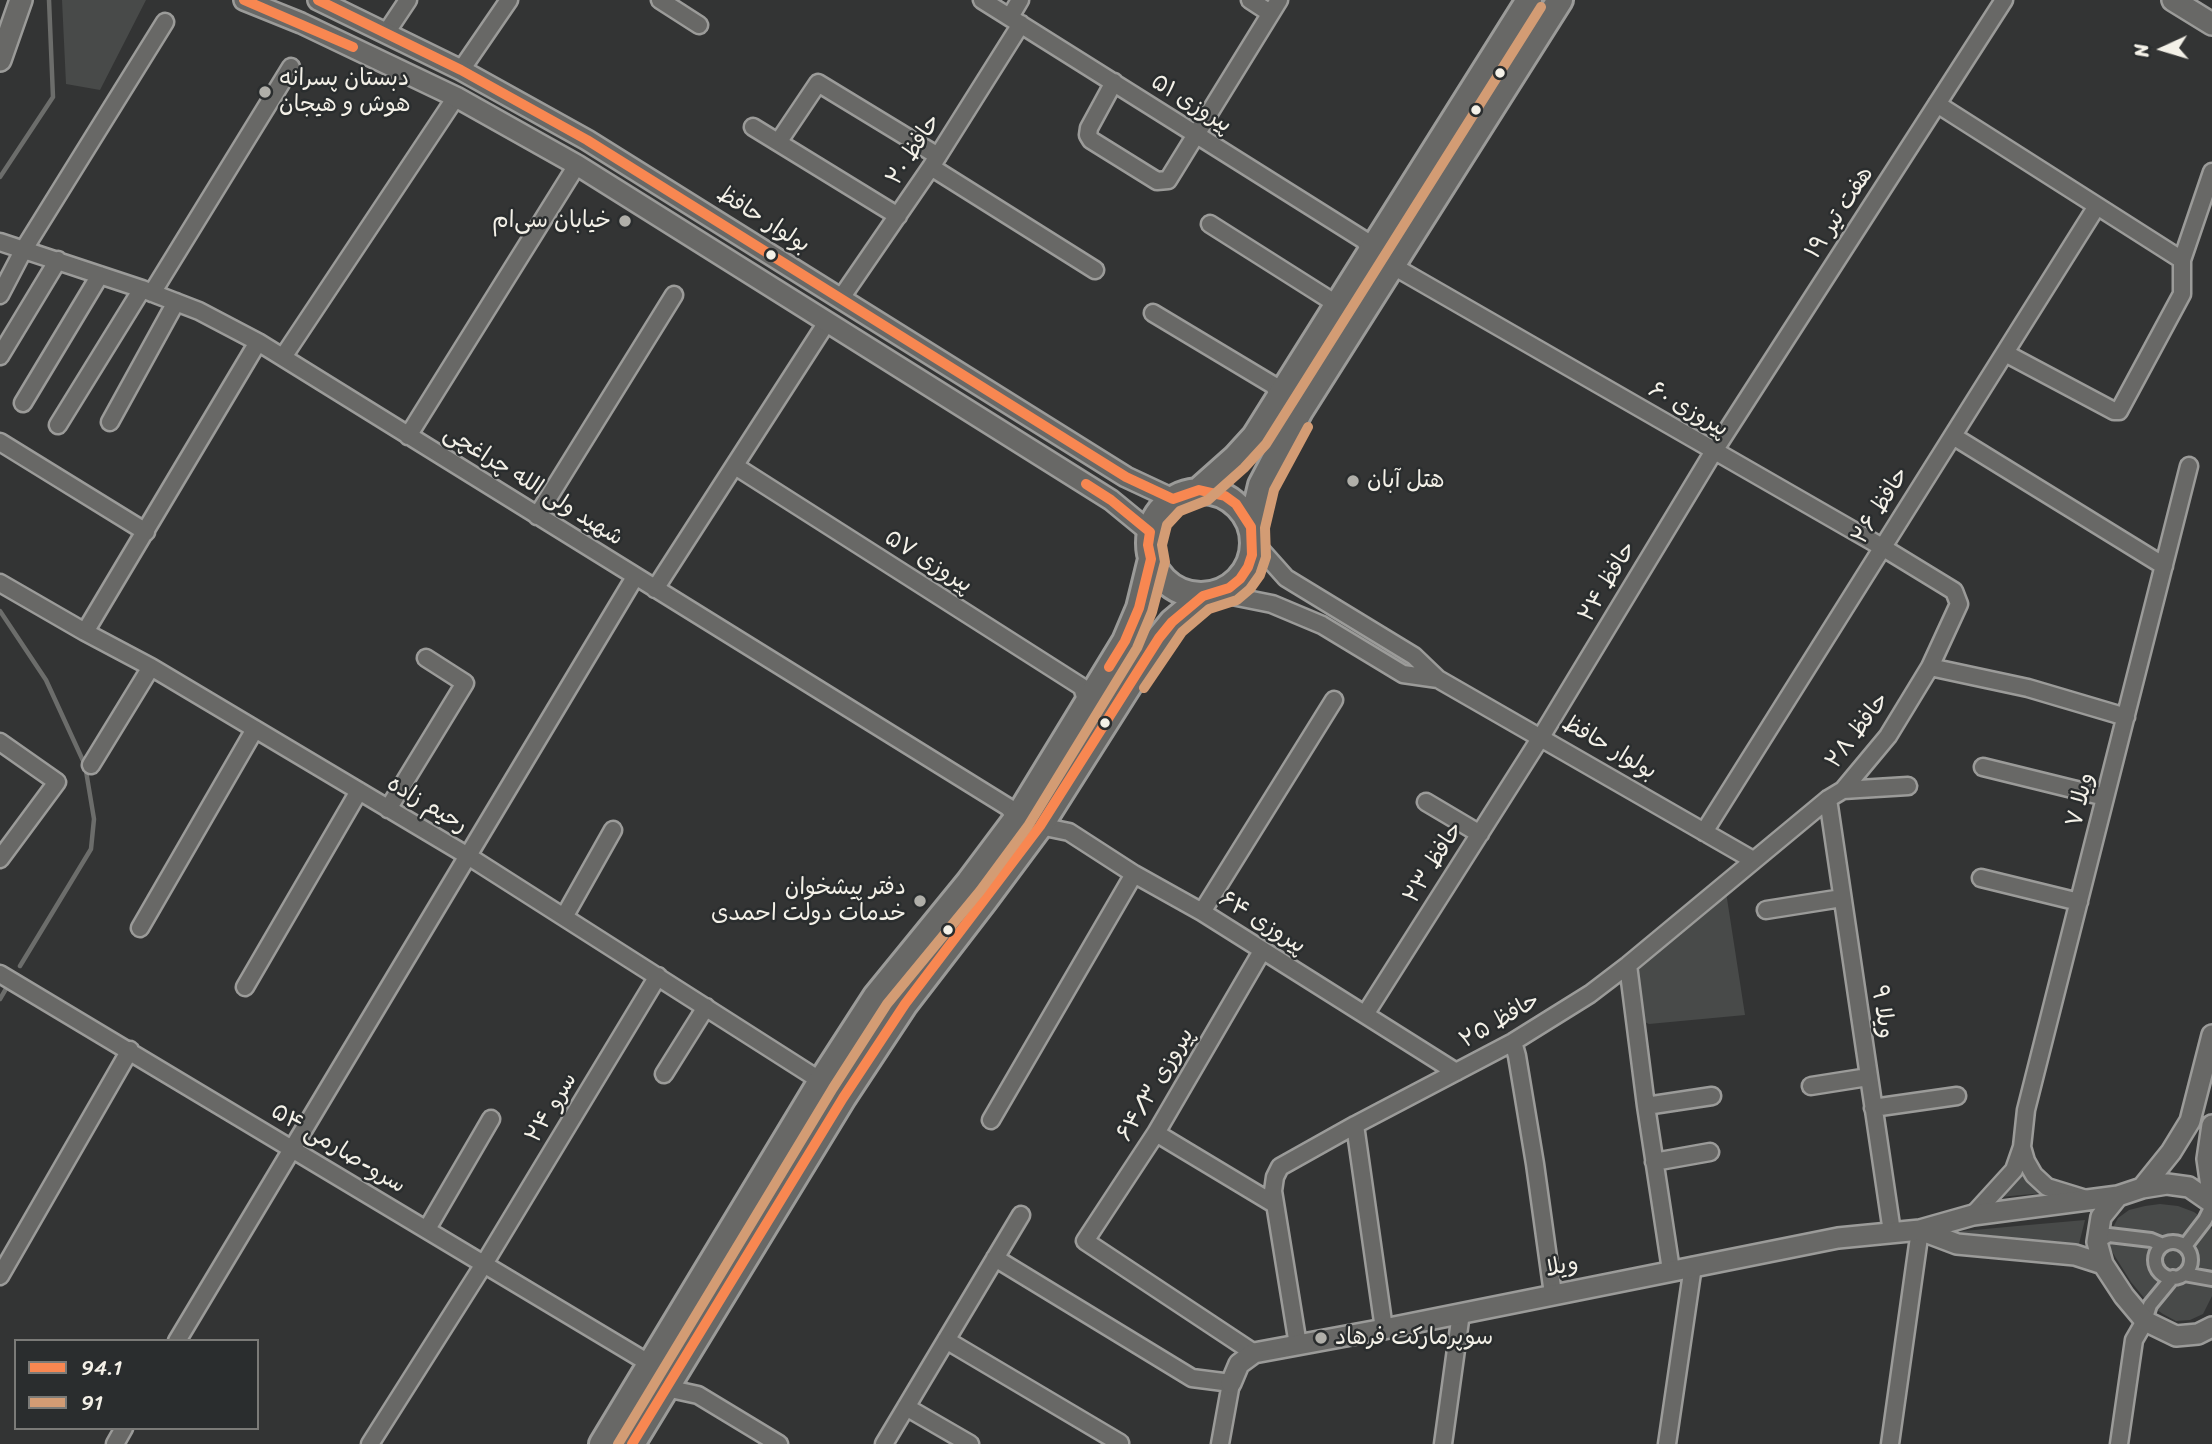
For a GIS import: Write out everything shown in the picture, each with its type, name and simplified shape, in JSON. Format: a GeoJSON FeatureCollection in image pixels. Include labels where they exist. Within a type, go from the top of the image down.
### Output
{"type":"FeatureCollection","features":[{"type":"Feature","properties":{"kind":"main road"},"geometry":{"type":"LineString","coordinates":[[0,60],[21,0]]}},
{"type":"Feature","properties":{"kind":"main road"},"geometry":{"type":"LineString","coordinates":[[1210,595],[1177,590],[1157,572],[1149,545],[1154,519],[1173,499],[1199,490],[1236,458],[1255,436],[1529,0]]}},
{"type":"Feature","properties":{"kind":"main road"},"geometry":{"type":"LineString","coordinates":[[602,1444],[821,1081],[880,990],[937,922],[1028,822],[1172,622],[1210,595],[1229,588],[1240,579],[1248,567],[1261,485],[1300,411],[1560,0]]}},
{"type":"Feature","properties":{"kind":"main road"},"geometry":{"type":"LineString","coordinates":[[2173,0],[2212,24]]}},
{"type":"Feature","properties":{"kind":"main road"},"geometry":{"type":"LineString","coordinates":[[1199,490],[1225,496],[1236,504],[1245,515],[1252,534]]}},
{"type":"Feature","properties":{"kind":"main road"},"geometry":{"type":"LineString","coordinates":[[632,1444],[843,1098],[905,1004],[985,900],[1028,822],[1087,703],[1125,641],[1139,607],[1151,559]]}},
{"type":"Feature","properties":{"kind":"street"},"geometry":{"type":"LineString","coordinates":[[244,0],[302,23],[456,97],[576,164],[1111,500],[1150,532]]}},
{"type":"Feature","properties":{"kind":"street","name":"بولوار حافظ"},"geometry":{"type":"LineString","coordinates":[[318,0],[461,70],[587,140],[1126,477],[1173,499]]}},
{"type":"Feature","properties":{"kind":"street"},"geometry":{"type":"LineString","coordinates":[[386,33],[408,0]]}},
{"type":"Feature","properties":{"kind":"street"},"geometry":{"type":"LineString","coordinates":[[461,70],[509,0]]}},
{"type":"Feature","properties":{"kind":"street"},"geometry":{"type":"LineString","coordinates":[[660,0],[699,26]]}},
{"type":"Feature","properties":{"kind":"street","name":"پیروزی ۵۱"},"geometry":{"type":"LineString","coordinates":[[982,0],[1363,240],[1371,251]]}},
{"type":"Feature","properties":{"kind":"street","name":"حافظ ۲۰"},"geometry":{"type":"LineString","coordinates":[[841,298],[934,161],[1015,20],[1020,0]]}},
{"type":"Feature","properties":{"kind":"street"},"geometry":{"type":"LineString","coordinates":[[1114,82],[1088,128],[1088,135],[1091,140],[1157,181],[1168,180],[1274,7],[1250,0]]}},
{"type":"Feature","properties":{"kind":"street","name":"هفت تیر ۱۹"},"geometry":{"type":"LineString","coordinates":[[1714,451],[2004,0]]}},
{"type":"Feature","properties":{"kind":"street"},"geometry":{"type":"LineString","coordinates":[[0,295],[24,249],[165,22]]}},
{"type":"Feature","properties":{"kind":"street"},"geometry":{"type":"LineString","coordinates":[[58,425],[291,66]]}},
{"type":"Feature","properties":{"kind":"street"},"geometry":{"type":"LineString","coordinates":[[779,141],[818,83],[1096,270]]}},
{"type":"Feature","properties":{"kind":"street"},"geometry":{"type":"LineString","coordinates":[[283,357],[456,97]]}},
{"type":"Feature","properties":{"kind":"street"},"geometry":{"type":"LineString","coordinates":[[1937,104],[2182,260]]}},
{"type":"Feature","properties":{"kind":"street"},"geometry":{"type":"LineString","coordinates":[[753,127],[898,216]]}},
{"type":"Feature","properties":{"kind":"street"},"geometry":{"type":"LineString","coordinates":[[408,436],[576,164]]}},
{"type":"Feature","properties":{"kind":"street"},"geometry":{"type":"LineString","coordinates":[[2004,353],[2114,411],[2119,411],[2182,294],[2182,260],[2212,172]]}},
{"type":"Feature","properties":{"kind":"street","name":"حافظ ۲۶"},"geometry":{"type":"LineString","coordinates":[[1704,832],[2097,206]]}},
{"type":"Feature","properties":{"kind":"street"},"geometry":{"type":"LineString","coordinates":[[1210,223],[1338,305]]}},
{"type":"Feature","properties":{"kind":"street","name":"شهید ولی الله چراغچی"},"geometry":{"type":"LineString","coordinates":[[0,242],[176,302],[258,342],[1008,807],[1028,822]]}},
{"type":"Feature","properties":{"kind":"street"},"geometry":{"type":"LineString","coordinates":[[0,356],[58,260]]}},
{"type":"Feature","properties":{"kind":"street","name":"پیروزی ۶۰"},"geometry":{"type":"LineString","coordinates":[[1393,266],[1882,547],[1954,591],[1957,597]]}},
{"type":"Feature","properties":{"kind":"street"},"geometry":{"type":"LineString","coordinates":[[23,403],[100,275]]}},
{"type":"Feature","properties":{"kind":"street"},"geometry":{"type":"LineString","coordinates":[[537,516],[674,295]]}},
{"type":"Feature","properties":{"kind":"street"},"geometry":{"type":"LineString","coordinates":[[110,422],[176,302]]}},
{"type":"Feature","properties":{"kind":"street"},"geometry":{"type":"LineString","coordinates":[[1153,313],[1273,385],[1281,396]]}},
{"type":"Feature","properties":{"kind":"street"},"geometry":{"type":"LineString","coordinates":[[655,589],[827,321]]}},
{"type":"Feature","properties":{"kind":"street"},"geometry":{"type":"LineString","coordinates":[[85,632],[258,342]]}},
{"type":"Feature","properties":{"kind":"street"},"geometry":{"type":"LineString","coordinates":[[1953,436],[2164,566]]}},
{"type":"Feature","properties":{"kind":"street"},"geometry":{"type":"LineString","coordinates":[[0,442],[145,532]]}},
{"type":"Feature","properties":{"kind":"street","name":"حافظ ۲۴"},"geometry":{"type":"LineString","coordinates":[[1541,737],[1714,451]]}},
{"type":"Feature","properties":{"kind":"street","name":"پیروزی ۵۷"},"geometry":{"type":"LineString","coordinates":[[735,466],[1082,687],[1087,703]]}},
{"type":"Feature","properties":{"kind":"street","name":"ویلا ۷"},"geometry":{"type":"LineString","coordinates":[[2022,1147],[2026,1110],[2189,467]]}},
{"type":"Feature","properties":{"kind":"street"},"geometry":{"type":"LineString","coordinates":[[1252,534],[1286,578],[1414,656],[1438,679]]}},
{"type":"Feature","properties":{"kind":"street"},"geometry":{"type":"LineString","coordinates":[[178,1339],[635,577]]}},
{"type":"Feature","properties":{"kind":"street","name":"رحیم زاده"},"geometry":{"type":"LineString","coordinates":[[0,583],[150,667],[468,856],[821,1081]]}},
{"type":"Feature","properties":{"kind":"street"},"geometry":{"type":"LineString","coordinates":[[1210,595],[1272,604],[1322,625],[1403,674],[1438,679]]}},
{"type":"Feature","properties":{"kind":"street","name":"حافظ ۲۸"},"geometry":{"type":"LineString","coordinates":[[1753,860],[1828,799],[1843,790],[1888,736],[1930,667],[1959,604],[1957,597]]}},
{"type":"Feature","properties":{"kind":"street"},"geometry":{"type":"LineString","coordinates":[[388,809],[465,683],[425,658]]}},
{"type":"Feature","properties":{"kind":"street"},"geometry":{"type":"LineString","coordinates":[[91,765],[150,667]]}},
{"type":"Feature","properties":{"kind":"street"},"geometry":{"type":"LineString","coordinates":[[1930,667],[2028,688],[2126,718]]}},
{"type":"Feature","properties":{"kind":"street","name":"بولوار حافظ"},"geometry":{"type":"LineString","coordinates":[[1438,679],[1753,860]]}},
{"type":"Feature","properties":{"kind":"street"},"geometry":{"type":"LineString","coordinates":[[1202,912],[1334,700]]}},
{"type":"Feature","properties":{"kind":"street"},"geometry":{"type":"LineString","coordinates":[[140,928],[254,729]]}},
{"type":"Feature","properties":{"kind":"street","name":"حافظ ۲۳"},"geometry":{"type":"LineString","coordinates":[[1366,1013],[1541,737]]}},
{"type":"Feature","properties":{"kind":"street"},"geometry":{"type":"LineString","coordinates":[[0,741],[57,782],[0,859]]}},
{"type":"Feature","properties":{"kind":"street"},"geometry":{"type":"LineString","coordinates":[[1983,767],[2105,797]]}},
{"type":"Feature","properties":{"kind":"street"},"geometry":{"type":"LineString","coordinates":[[1843,790],[1908,786]]}},
{"type":"Feature","properties":{"kind":"street"},"geometry":{"type":"LineString","coordinates":[[245,988],[359,791]]}},
{"type":"Feature","properties":{"kind":"street","name":"ویلا ۹"},"geometry":{"type":"LineString","coordinates":[[1828,799],[1892,1232]]}},
{"type":"Feature","properties":{"kind":"street"},"geometry":{"type":"LineString","coordinates":[[1426,802],[1480,834]]}},
{"type":"Feature","properties":{"kind":"street","name":"پیروزی ۶۴"},"geometry":{"type":"LineString","coordinates":[[1028,822],[1069,832],[1366,1013],[1455,1072]]}},
{"type":"Feature","properties":{"kind":"street"},"geometry":{"type":"LineString","coordinates":[[564,917],[613,830]]}},
{"type":"Feature","properties":{"kind":"street","name":"حافظ ۲۵"},"geometry":{"type":"LineString","coordinates":[[1274,1204],[1275,1177],[1280,1167],[1513,1042],[1590,994],[1753,860]]}},
{"type":"Feature","properties":{"kind":"street"},"geometry":{"type":"LineString","coordinates":[[991,1120],[1134,874]]}},
{"type":"Feature","properties":{"kind":"street"},"geometry":{"type":"LineString","coordinates":[[1981,878],[2079,902]]}},
{"type":"Feature","properties":{"kind":"street"},"geometry":{"type":"LineString","coordinates":[[1766,910],[1842,898]]}},
{"type":"Feature","properties":{"kind":"street","name":"پیروزی ۶۴/۳"},"geometry":{"type":"LineString","coordinates":[[1254,1353],[1085,1241],[1156,1133],[1262,951]]}},
{"type":"Feature","properties":{"kind":"street"},"geometry":{"type":"LineString","coordinates":[[1628,965],[1671,1270]]}},
{"type":"Feature","properties":{"kind":"street","name":"سرو-صارمی ۵۴"},"geometry":{"type":"LineString","coordinates":[[0,974],[642,1359],[647,1369]]}},
{"type":"Feature","properties":{"kind":"street","name":"سرو ۲۴"},"geometry":{"type":"LineString","coordinates":[[370,1444],[484,1264],[658,976]]}},
{"type":"Feature","properties":{"kind":"street"},"geometry":{"type":"LineString","coordinates":[[664,1074],[706,1007]]}},
{"type":"Feature","properties":{"kind":"street"},"geometry":{"type":"LineString","coordinates":[[2142,1188],[2171,1152],[2190,1121],[2212,1035]]}},
{"type":"Feature","properties":{"kind":"street"},"geometry":{"type":"LineString","coordinates":[[1513,1042],[1553,1294]]}},
{"type":"Feature","properties":{"kind":"street"},"geometry":{"type":"LineString","coordinates":[[0,1276],[130,1051]]}},
{"type":"Feature","properties":{"kind":"street"},"geometry":{"type":"LineString","coordinates":[[1811,1086],[1868,1077]]}},
{"type":"Feature","properties":{"kind":"street"},"geometry":{"type":"LineString","coordinates":[[1646,1106],[1712,1096]]}},
{"type":"Feature","properties":{"kind":"street"},"geometry":{"type":"LineString","coordinates":[[1873,1108],[1957,1096]]}},
{"type":"Feature","properties":{"kind":"street"},"geometry":{"type":"LineString","coordinates":[[427,1229],[491,1119]]}},
{"type":"Feature","properties":{"kind":"street"},"geometry":{"type":"LineString","coordinates":[[1355,1125],[1384,1329]]}},
{"type":"Feature","properties":{"kind":"street"},"geometry":{"type":"LineString","coordinates":[[2212,1125],[2207,1159],[2212,1194]]}},
{"type":"Feature","properties":{"kind":"street"},"geometry":{"type":"LineString","coordinates":[[1156,1133],[1274,1204],[1298,1345]]}},
{"type":"Feature","properties":{"kind":"street"},"geometry":{"type":"LineString","coordinates":[[2022,1147],[2034,1175],[2047,1187],[2088,1200]]}},
{"type":"Feature","properties":{"kind":"street"},"geometry":{"type":"LineString","coordinates":[[1973,1215],[2014,1170],[2022,1147]]}},
{"type":"Feature","properties":{"kind":"street"},"geometry":{"type":"LineString","coordinates":[[1654,1162],[1710,1152]]}},
{"type":"Feature","properties":{"kind":"street","name":"ویلا"},"geometry":{"type":"LineString","coordinates":[[1254,1353],[1838,1238],[1920,1230],[1973,1215],[2118,1196],[2167,1184],[2189,1187],[2212,1204]]}},
{"type":"Feature","properties":{"kind":"street"},"geometry":{"type":"LineString","coordinates":[[2118,1196],[2101,1217],[2097,1241],[2103,1264],[2124,1296],[2145,1321],[2176,1336],[2197,1334],[2212,1327]]}},
{"type":"Feature","properties":{"kind":"street"},"geometry":{"type":"LineString","coordinates":[[2185,1247],[2205,1220],[2212,1204]]}},
{"type":"Feature","properties":{"kind":"street"},"geometry":{"type":"LineString","coordinates":[[884,1444],[1021,1215]]}},
{"type":"Feature","properties":{"kind":"street"},"geometry":{"type":"LineString","coordinates":[[1890,1444],[1920,1230]]}},
{"type":"Feature","properties":{"kind":"street","name":"ویلا"},"geometry":{"type":"LineString","coordinates":[[1920,1230],[1957,1244],[2075,1255],[2103,1264]]}},
{"type":"Feature","properties":{"kind":"street"},"geometry":{"type":"LineString","coordinates":[[2097,1241],[2109,1235],[2151,1240],[2164,1245]]}},
{"type":"Feature","properties":{"kind":"street"},"geometry":{"type":"LineString","coordinates":[[2119,1444],[2134,1340],[2145,1321],[2150,1305],[2178,1275],[2190,1263],[2185,1247],[2174,1242],[2164,1245],[2157,1253],[2156,1264],[2161,1273],[2178,1275],[2212,1279]]}},
{"type":"Feature","properties":{"kind":"street"},"geometry":{"type":"LineString","coordinates":[[995,1258],[1192,1378],[1231,1383]]}},
{"type":"Feature","properties":{"kind":"street"},"geometry":{"type":"LineString","coordinates":[[1667,1444],[1693,1266]]}},
{"type":"Feature","properties":{"kind":"street"},"geometry":{"type":"LineString","coordinates":[[1443,1444],[1461,1313]]}},
{"type":"Feature","properties":{"kind":"street"},"geometry":{"type":"LineString","coordinates":[[946,1340],[1120,1443]]}},
{"type":"Feature","properties":{"kind":"street"},"geometry":{"type":"LineString","coordinates":[[1220,1444],[1231,1383],[1239,1364],[1254,1353]]}},
{"type":"Feature","properties":{"kind":"street"},"geometry":{"type":"LineString","coordinates":[[666,1388],[698,1395],[779,1444]]}},
{"type":"Feature","properties":{"kind":"street"},"geometry":{"type":"LineString","coordinates":[[906,1408],[970,1444]]}},
{"type":"Feature","properties":{"kind":"shaded area"},"geometry":{"type":"Polygon","coordinates":[[[62,0],[146,0],[100,90],[66,84],[62,0]]]}},
{"type":"Feature","properties":{"kind":"shaded area"},"geometry":{"type":"Polygon","coordinates":[[[1726,892],[1745,1015],[1649,1024],[1640,1020],[1636,970],[1726,892]]]}},
{"type":"Feature","properties":{"kind":"shaded area"},"geometry":{"type":"Polygon","coordinates":[[[2023,1171],[2032,1186],[2043,1193],[2000,1197],[2023,1171]]]}},
{"type":"Feature","properties":{"kind":"shaded area"},"geometry":{"type":"Polygon","coordinates":[[[2160,1204],[2178,1206],[2194,1212],[2205,1220],[2212,1230],[2212,1296],[2203,1314],[2190,1320],[2176,1321],[2150,1305],[2131,1282],[2111,1250],[2109,1235],[2118,1218],[2129,1210],[2160,1204]]]}},
{"type":"Feature","properties":{"kind":"shaded area"},"geometry":{"type":"Polygon","coordinates":[[[2085,1220],[2079,1244],[1953,1232],[2017,1226],[2085,1220]]]}},
{"type":"Feature","properties":{"kind":"waterway"},"geometry":{"type":"LineString","coordinates":[[0,177],[53,97],[49,0]]}},
{"type":"Feature","properties":{"kind":"waterway"},"geometry":{"type":"LineString","coordinates":[[0,611],[46,680],[85,765],[94,819],[91,849],[20,966]]}},
{"type":"Feature","properties":{"kind":"waterway"},"geometry":{"type":"LineString","coordinates":[[0,999],[7,987]]}},
{"type":"Feature","properties":{"kind":"transit line","name":"94.1"},"geometry":{"type":"LineString","coordinates":[[244,0],[353,47]]}},
{"type":"Feature","properties":{"kind":"transit line","name":"94.1"},"geometry":{"type":"LineString","coordinates":[[318,0],[461,70],[587,140],[1126,477],[1173,499],[1199,490],[1225,496],[1236,504],[1251,527],[1252,555],[1240,579],[1229,588],[1203,596],[1172,622],[1159,638],[1040,826],[905,1004],[843,1098],[632,1444]]}},
{"type":"Feature","properties":{"kind":"transit line","name":"91"},"geometry":{"type":"LineString","coordinates":[[618,1444],[833,1088],[887,1004],[980,891],[1028,826],[1137,648],[1152,612],[1165,562],[1162,545],[1167,525],[1180,511],[1208,500],[1266,444],[1541,7]]}},
{"type":"Feature","properties":{"kind":"transit line","name":"91"},"geometry":{"type":"LineString","coordinates":[[1144,688],[1182,632],[1209,609],[1237,600],[1250,589],[1260,575],[1266,557],[1265,528],[1274,490],[1308,427]]}},
{"type":"Feature","properties":{"kind":"transit line","name":"94.1"},"geometry":{"type":"LineString","coordinates":[[1086,484],[1111,500],[1150,532],[1148,545],[1151,559],[1139,608],[1125,641],[1109,667]]}},
{"type":"Feature","properties":{"kind":"place","name":"دبستان پسرانه هوش و هیجان"},"geometry":{"type":"Point","coordinates":[265,92]}},
{"type":"Feature","properties":{"kind":"place","name":"خیابان سی‌ام"},"geometry":{"type":"Point","coordinates":[625,221]}},
{"type":"Feature","properties":{"kind":"place","name":"هتل آبان"},"geometry":{"type":"Point","coordinates":[1353,481]}},
{"type":"Feature","properties":{"kind":"place","name":"دفتر پیشخوان خدمات دولت احمدی"},"geometry":{"type":"Point","coordinates":[920,901]}},
{"type":"Feature","properties":{"kind":"place","name":"سوپرمارکت فرهاد"},"geometry":{"type":"Point","coordinates":[1321,1338]}}]}
